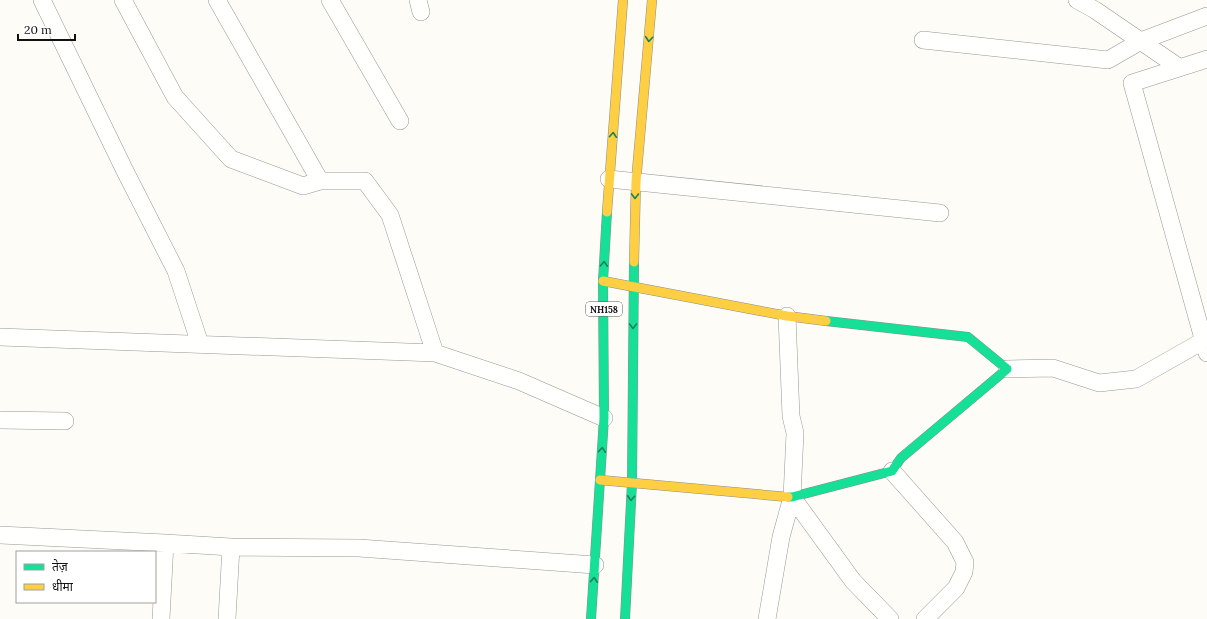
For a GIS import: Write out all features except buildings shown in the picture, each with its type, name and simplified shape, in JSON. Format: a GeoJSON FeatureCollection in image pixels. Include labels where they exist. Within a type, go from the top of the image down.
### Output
{"type":"FeatureCollection","features":[{"type":"Feature","properties":{"kind":"main road","name":"NH158"},"geometry":{"type":"LineString","coordinates":[[591,619],[604,418],[603,280],[609,179],[623,0]]}},
{"type":"Feature","properties":{"kind":"main road"},"geometry":{"type":"LineString","coordinates":[[625,619],[632,483],[633,286],[636,182],[652,0]]}},
{"type":"Feature","properties":{"kind":"main road"},"geometry":{"type":"LineString","coordinates":[[600,480],[792,497],[892,471],[901,458],[1007,369],[968,337],[787,316],[603,280]]}},
{"type":"Feature","properties":{"kind":"street"},"geometry":{"type":"LineString","coordinates":[[42,0],[176,272],[200,344]]}},
{"type":"Feature","properties":{"kind":"street"},"geometry":{"type":"LineString","coordinates":[[123,0],[175,97],[231,159],[303,186],[320,181],[365,181],[390,215],[435,353]]}},
{"type":"Feature","properties":{"kind":"street"},"geometry":{"type":"LineString","coordinates":[[216,0],[320,181]]}},
{"type":"Feature","properties":{"kind":"street"},"geometry":{"type":"LineString","coordinates":[[330,0],[400,121]]}},
{"type":"Feature","properties":{"kind":"street"},"geometry":{"type":"LineString","coordinates":[[1077,0],[1095,10],[1180,68]]}},
{"type":"Feature","properties":{"kind":"street"},"geometry":{"type":"LineString","coordinates":[[923,40],[1108,60],[1140,41],[1207,16]]}},
{"type":"Feature","properties":{"kind":"street"},"geometry":{"type":"LineString","coordinates":[[1007,369],[1053,368],[1099,383],[1136,379],[1205,347],[1132,83],[1207,58]]}},
{"type":"Feature","properties":{"kind":"street"},"geometry":{"type":"LineString","coordinates":[[609,179],[940,212]]}},
{"type":"Feature","properties":{"kind":"street"},"geometry":{"type":"LineString","coordinates":[[767,619],[781,537],[792,497],[795,433],[791,416],[787,316]]}},
{"type":"Feature","properties":{"kind":"street"},"geometry":{"type":"LineString","coordinates":[[0,337],[435,353],[519,381],[604,418]]}},
{"type":"Feature","properties":{"kind":"street"},"geometry":{"type":"LineString","coordinates":[[0,420],[65,421]]}},
{"type":"Feature","properties":{"kind":"street"},"geometry":{"type":"LineString","coordinates":[[892,471],[955,542],[965,562],[964,572],[956,588],[924,619]]}},
{"type":"Feature","properties":{"kind":"street"},"geometry":{"type":"LineString","coordinates":[[792,497],[853,581],[890,619]]}},
{"type":"Feature","properties":{"kind":"street"},"geometry":{"type":"LineString","coordinates":[[0,535],[231,547],[359,548],[595,565]]}},
{"type":"Feature","properties":{"kind":"street"},"geometry":{"type":"LineString","coordinates":[[161,619],[165,543]]}},
{"type":"Feature","properties":{"kind":"street"},"geometry":{"type":"LineString","coordinates":[[226,619],[231,547]]}},
{"type":"Feature","properties":{"kind":"traffic: fast"},"geometry":{"type":"LineString","coordinates":[[591,619],[604,418],[603,281],[607,212]]}},
{"type":"Feature","properties":{"kind":"traffic: fast"},"geometry":{"type":"LineString","coordinates":[[625,619],[632,483],[634,262]]}},
{"type":"Feature","properties":{"kind":"traffic: fast"},"geometry":{"type":"LineString","coordinates":[[788,497],[892,471],[901,458],[1007,369],[968,337],[826,321]]}},
{"type":"Feature","properties":{"kind":"traffic: slow"},"geometry":{"type":"LineString","coordinates":[[607,212],[623,0]]}},
{"type":"Feature","properties":{"kind":"traffic: slow"},"geometry":{"type":"LineString","coordinates":[[634,262],[636,182],[652,0]]}},
{"type":"Feature","properties":{"kind":"traffic: slow"},"geometry":{"type":"LineString","coordinates":[[603,281],[787,316],[826,321]]}},
{"type":"Feature","properties":{"kind":"traffic: slow"},"geometry":{"type":"LineString","coordinates":[[600,480],[788,497]]}}]}
